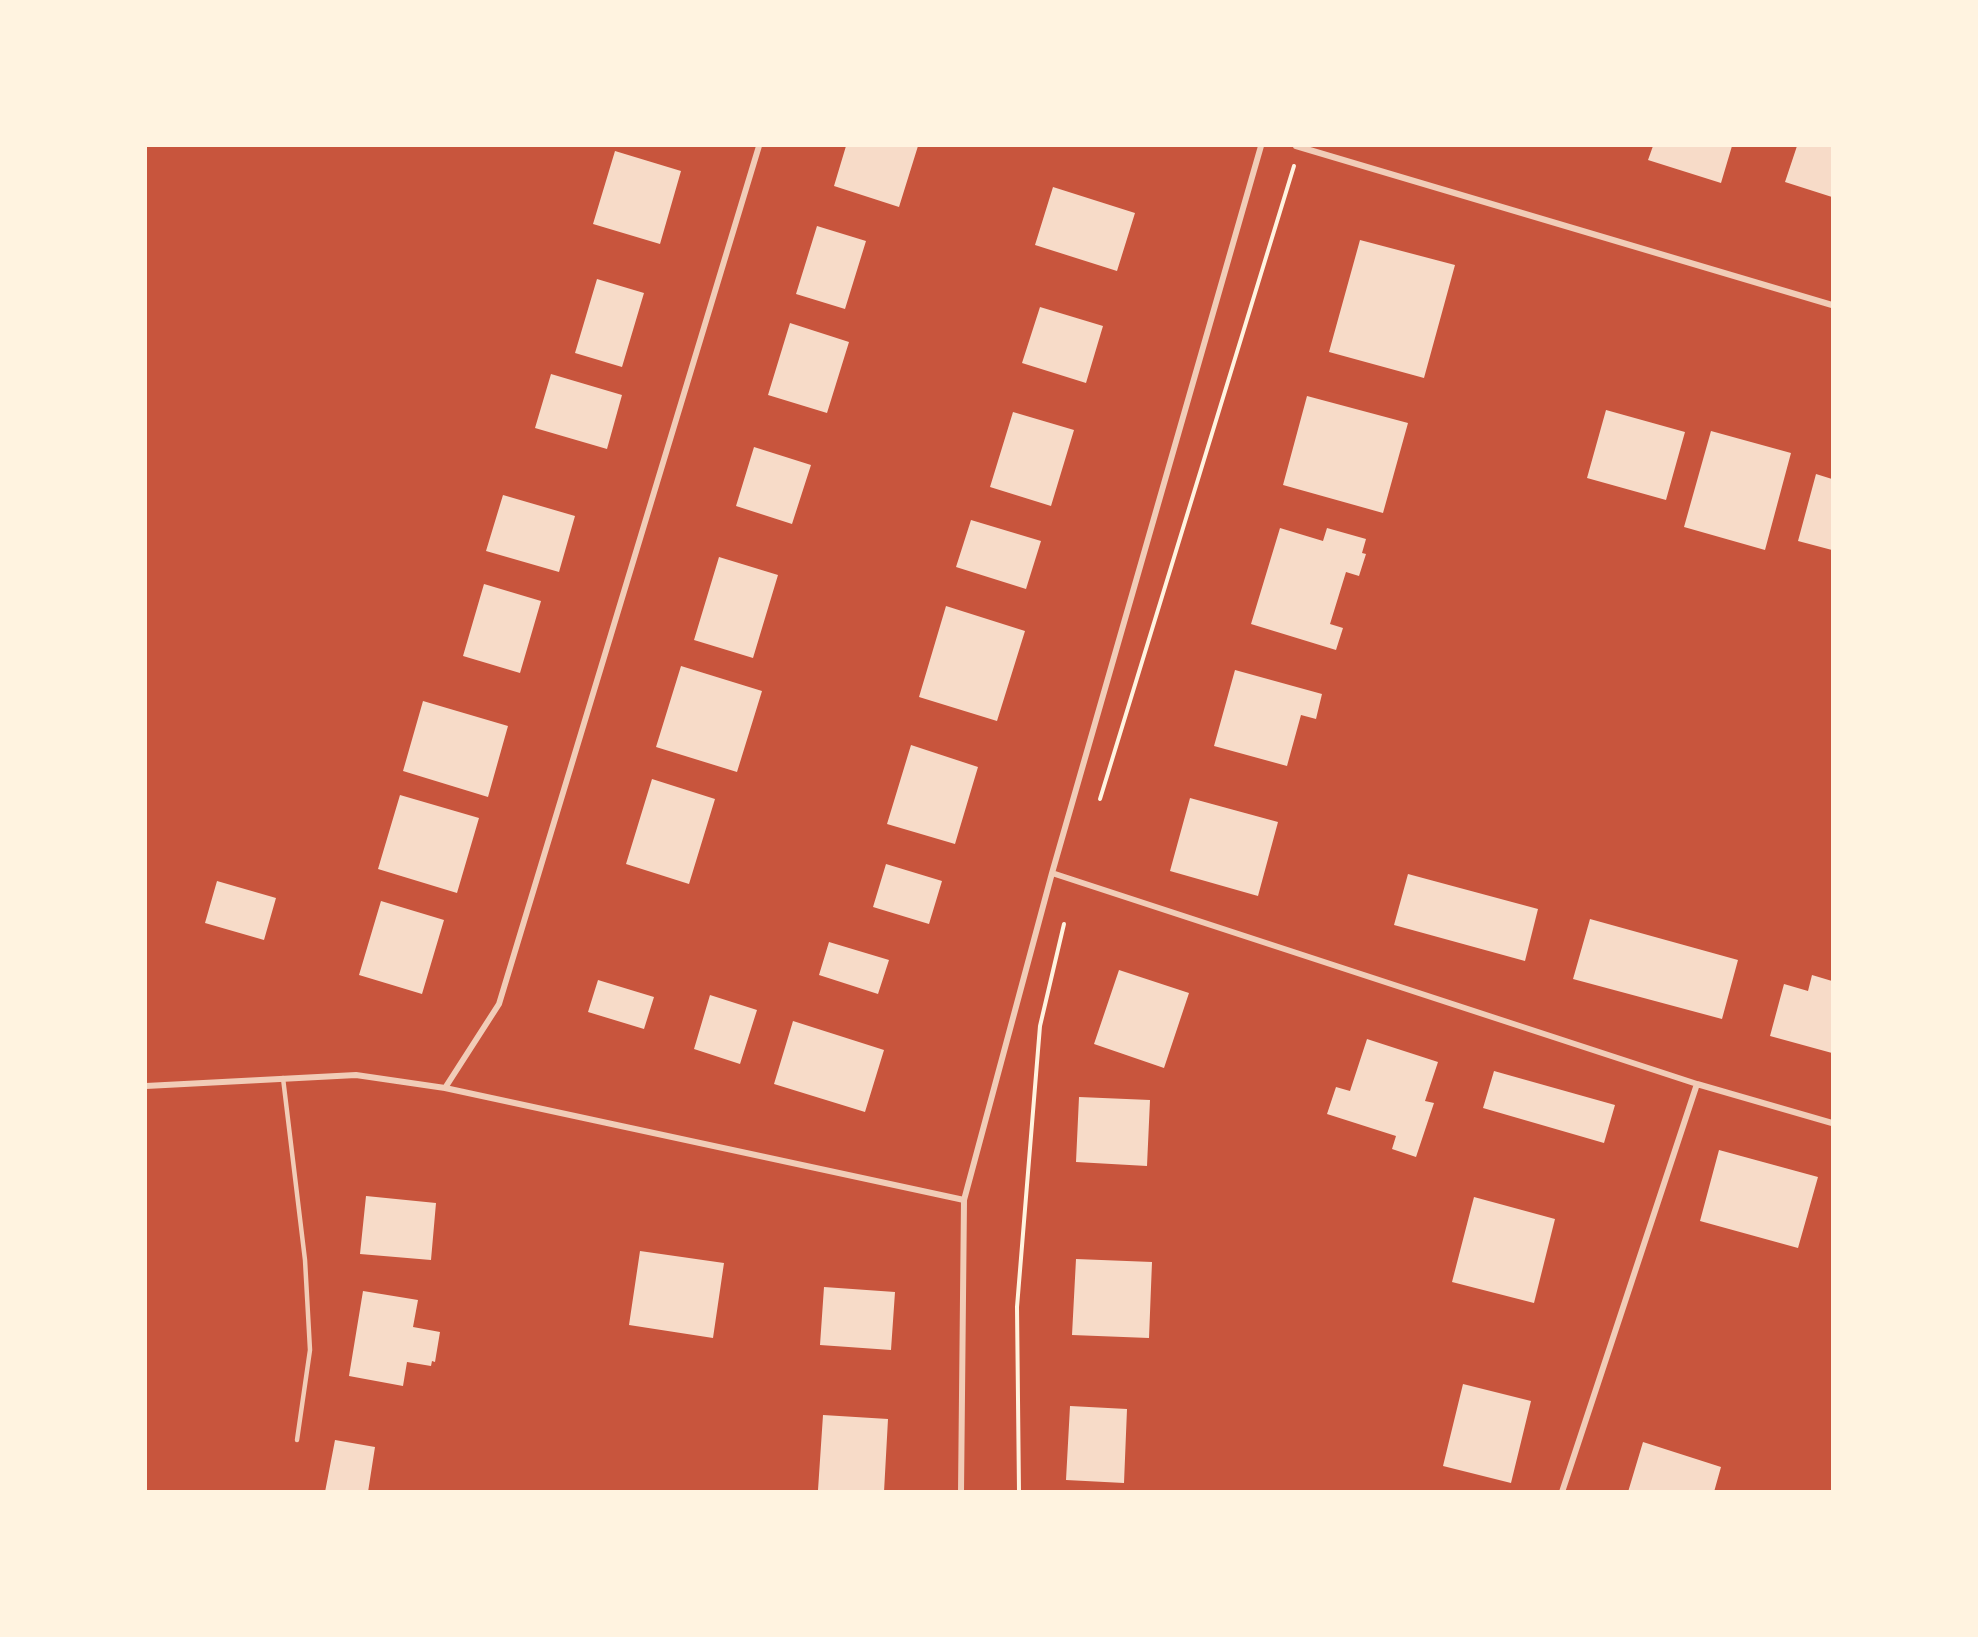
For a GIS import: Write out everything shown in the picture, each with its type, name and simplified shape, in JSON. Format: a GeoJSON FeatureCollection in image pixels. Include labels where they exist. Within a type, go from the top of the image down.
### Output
{"type":"FeatureCollection","features":[{"type":"Feature","properties":{"kind":"street"},"geometry":{"type":"LineString","coordinates":[[445,1088],[499,1004],[759,146]]}},
{"type":"Feature","properties":{"kind":"street"},"geometry":{"type":"LineString","coordinates":[[961,1491],[964,1200],[1052,873],[1261,146]]}},
{"type":"Feature","properties":{"kind":"street"},"geometry":{"type":"LineString","coordinates":[[1298,146],[1833,306]]}},
{"type":"Feature","properties":{"kind":"street"},"geometry":{"type":"LineString","coordinates":[[1052,873],[1697,1084],[1833,1124]]}},
{"type":"Feature","properties":{"kind":"street"},"geometry":{"type":"LineString","coordinates":[[146,1086],[356,1075],[445,1088],[964,1200]]}},
{"type":"Feature","properties":{"kind":"street"},"geometry":{"type":"LineString","coordinates":[[1562,1491],[1697,1084]]}},
{"type":"Feature","properties":{"kind":"lane"},"geometry":{"type":"LineString","coordinates":[[283,1078],[305,1260],[310,1350],[297,1440]]}},
{"type":"Feature","properties":{"kind":"path"},"geometry":{"type":"LineString","coordinates":[[1099,802],[1298,146]]}},
{"type":"Feature","properties":{"kind":"path"},"geometry":{"type":"LineString","coordinates":[[1019,1491],[1017,1307],[1041,1026],[1074,881]]}},
{"type":"Feature","properties":{"kind":"building"},"geometry":{"type":"Polygon","coordinates":[[[846,146],[918,146],[899,207],[834,186],[846,146]]]}},
{"type":"Feature","properties":{"kind":"building"},"geometry":{"type":"Polygon","coordinates":[[[1653,146],[1732,146],[1721,183],[1648,160],[1653,146]]]}},
{"type":"Feature","properties":{"kind":"building"},"geometry":{"type":"Polygon","coordinates":[[[1797,146],[1832,146],[1832,197],[1785,182],[1797,146]]]}},
{"type":"Feature","properties":{"kind":"building"},"geometry":{"type":"Polygon","coordinates":[[[615,151],[681,171],[660,244],[593,224],[615,151]]]}},
{"type":"Feature","properties":{"kind":"building"},"geometry":{"type":"Polygon","coordinates":[[[1053,187],[1135,213],[1117,271],[1035,245],[1053,187]]]}},
{"type":"Feature","properties":{"kind":"building"},"geometry":{"type":"Polygon","coordinates":[[[817,226],[866,241],[845,309],[796,294],[817,226]]]}},
{"type":"Feature","properties":{"kind":"building"},"geometry":{"type":"Polygon","coordinates":[[[1360,240],[1455,265],[1424,378],[1329,352],[1360,240]]]}},
{"type":"Feature","properties":{"kind":"building"},"geometry":{"type":"Polygon","coordinates":[[[597,279],[644,293],[622,367],[575,353],[597,279]]]}},
{"type":"Feature","properties":{"kind":"building"},"geometry":{"type":"Polygon","coordinates":[[[1040,307],[1103,326],[1086,383],[1022,363],[1040,307]]]}},
{"type":"Feature","properties":{"kind":"building"},"geometry":{"type":"Polygon","coordinates":[[[790,323],[849,342],[827,413],[768,395],[790,323]]]}},
{"type":"Feature","properties":{"kind":"building"},"geometry":{"type":"Polygon","coordinates":[[[551,374],[622,395],[607,449],[535,428],[551,374]]]}},
{"type":"Feature","properties":{"kind":"building"},"geometry":{"type":"Polygon","coordinates":[[[1307,396],[1408,423],[1383,513],[1283,485],[1307,396]]]}},
{"type":"Feature","properties":{"kind":"building"},"geometry":{"type":"Polygon","coordinates":[[[1606,410],[1685,432],[1666,500],[1587,478],[1606,410]]]}},
{"type":"Feature","properties":{"kind":"building"},"geometry":{"type":"Polygon","coordinates":[[[1013,412],[1074,430],[1051,506],[990,487],[1013,412]]]}},
{"type":"Feature","properties":{"kind":"building"},"geometry":{"type":"Polygon","coordinates":[[[1711,431],[1791,453],[1765,550],[1684,527],[1711,431]]]}},
{"type":"Feature","properties":{"kind":"building"},"geometry":{"type":"Polygon","coordinates":[[[754,447],[811,465],[792,524],[736,506],[754,447]]]}},
{"type":"Feature","properties":{"kind":"building"},"geometry":{"type":"Polygon","coordinates":[[[1816,474],[1832,479],[1832,550],[1798,541],[1816,474]]]}},
{"type":"Feature","properties":{"kind":"building"},"geometry":{"type":"Polygon","coordinates":[[[503,495],[575,516],[559,572],[486,551],[503,495]]]}},
{"type":"Feature","properties":{"kind":"building"},"geometry":{"type":"Polygon","coordinates":[[[971,520],[1041,541],[1026,589],[956,567],[971,520]]]}},
{"type":"Feature","properties":{"kind":"building"},"geometry":{"type":"Polygon","coordinates":[[[1280,528],[1323,541],[1327,528],[1366,539],[1362,553],[1366,554],[1359,576],[1346,572],[1330,624],[1343,628],[1336,650],[1251,624],[1280,528]]]}},
{"type":"Feature","properties":{"kind":"building"},"geometry":{"type":"Polygon","coordinates":[[[719,557],[778,575],[753,658],[694,640],[719,557]]]}},
{"type":"Feature","properties":{"kind":"building"},"geometry":{"type":"Polygon","coordinates":[[[484,584],[541,601],[520,673],[463,656],[484,584]]]}},
{"type":"Feature","properties":{"kind":"building"},"geometry":{"type":"Polygon","coordinates":[[[946,606],[1025,631],[997,721],[919,697],[946,606]]]}},
{"type":"Feature","properties":{"kind":"building"},"geometry":{"type":"Polygon","coordinates":[[[681,666],[762,691],[737,772],[656,747],[681,666]]]}},
{"type":"Feature","properties":{"kind":"building"},"geometry":{"type":"Polygon","coordinates":[[[1235,670],[1322,694],[1316,719],[1301,715],[1287,766],[1214,746],[1235,670]]]}},
{"type":"Feature","properties":{"kind":"building"},"geometry":{"type":"Polygon","coordinates":[[[423,701],[508,726],[488,797],[403,771],[423,701]]]}},
{"type":"Feature","properties":{"kind":"building"},"geometry":{"type":"Polygon","coordinates":[[[911,745],[978,767],[955,844],[887,824],[911,745]]]}},
{"type":"Feature","properties":{"kind":"building"},"geometry":{"type":"Polygon","coordinates":[[[652,779],[715,799],[689,884],[626,864],[652,779]]]}},
{"type":"Feature","properties":{"kind":"building"},"geometry":{"type":"Polygon","coordinates":[[[400,795],[479,818],[457,893],[378,869],[400,795]]]}},
{"type":"Feature","properties":{"kind":"building"},"geometry":{"type":"Polygon","coordinates":[[[1190,798],[1278,822],[1258,896],[1170,871],[1190,798]]]}},
{"type":"Feature","properties":{"kind":"building"},"geometry":{"type":"Polygon","coordinates":[[[886,864],[942,881],[929,924],[873,907],[886,864]]]}},
{"type":"Feature","properties":{"kind":"building"},"geometry":{"type":"Polygon","coordinates":[[[1408,874],[1538,909],[1525,961],[1394,925],[1408,874]]]}},
{"type":"Feature","properties":{"kind":"building"},"geometry":{"type":"Polygon","coordinates":[[[217,881],[276,898],[264,940],[205,923],[217,881]]]}},
{"type":"Feature","properties":{"kind":"building"},"geometry":{"type":"Polygon","coordinates":[[[381,901],[444,920],[422,994],[359,975],[381,901]]]}},
{"type":"Feature","properties":{"kind":"building"},"geometry":{"type":"Polygon","coordinates":[[[1590,919],[1738,960],[1722,1019],[1573,979],[1590,919]]]}},
{"type":"Feature","properties":{"kind":"building"},"geometry":{"type":"Polygon","coordinates":[[[829,942],[889,960],[878,994],[819,975],[829,942]]]}},
{"type":"Feature","properties":{"kind":"building"},"geometry":{"type":"Polygon","coordinates":[[[1119,970],[1189,993],[1164,1068],[1094,1044],[1119,970]]]}},
{"type":"Feature","properties":{"kind":"building"},"geometry":{"type":"Polygon","coordinates":[[[1812,975],[1832,981],[1832,1053],[1770,1036],[1784,984],[1808,991],[1812,975]]]}},
{"type":"Feature","properties":{"kind":"building"},"geometry":{"type":"Polygon","coordinates":[[[598,980],[654,997],[644,1029],[588,1012],[598,980]]]}},
{"type":"Feature","properties":{"kind":"building"},"geometry":{"type":"Polygon","coordinates":[[[710,995],[757,1010],[740,1064],[694,1049],[710,995]]]}},
{"type":"Feature","properties":{"kind":"building"},"geometry":{"type":"Polygon","coordinates":[[[793,1021],[884,1050],[865,1112],[774,1084],[793,1021]]]}},
{"type":"Feature","properties":{"kind":"building"},"geometry":{"type":"Polygon","coordinates":[[[1367,1039],[1438,1062],[1425,1101],[1434,1103],[1416,1157],[1392,1149],[1396,1136],[1327,1114],[1336,1087],[1350,1091],[1367,1039]]]}},
{"type":"Feature","properties":{"kind":"building"},"geometry":{"type":"Polygon","coordinates":[[[1494,1071],[1615,1105],[1604,1143],[1483,1108],[1494,1071]]]}},
{"type":"Feature","properties":{"kind":"building"},"geometry":{"type":"Polygon","coordinates":[[[1079,1097],[1150,1100],[1147,1166],[1076,1162],[1079,1097]]]}},
{"type":"Feature","properties":{"kind":"building"},"geometry":{"type":"Polygon","coordinates":[[[1719,1150],[1818,1177],[1798,1248],[1700,1221],[1719,1150]]]}},
{"type":"Feature","properties":{"kind":"building"},"geometry":{"type":"Polygon","coordinates":[[[366,1196],[436,1203],[431,1260],[360,1254],[366,1196]]]}},
{"type":"Feature","properties":{"kind":"building"},"geometry":{"type":"Polygon","coordinates":[[[1474,1197],[1555,1219],[1534,1303],[1452,1282],[1474,1197]]]}},
{"type":"Feature","properties":{"kind":"building"},"geometry":{"type":"Polygon","coordinates":[[[640,1251],[724,1263],[713,1338],[629,1325],[640,1251]]]}},
{"type":"Feature","properties":{"kind":"building"},"geometry":{"type":"Polygon","coordinates":[[[1076,1259],[1152,1262],[1149,1338],[1072,1335],[1076,1259]]]}},
{"type":"Feature","properties":{"kind":"building"},"geometry":{"type":"Polygon","coordinates":[[[824,1287],[895,1292],[891,1350],[820,1345],[824,1287]]]}},
{"type":"Feature","properties":{"kind":"building"},"geometry":{"type":"Polygon","coordinates":[[[363,1291],[418,1300],[413,1327],[440,1332],[435,1362],[432,1361],[431,1366],[407,1362],[403,1386],[349,1376],[363,1291]]]}},
{"type":"Feature","properties":{"kind":"building"},"geometry":{"type":"Polygon","coordinates":[[[1463,1384],[1531,1401],[1511,1483],[1443,1466],[1463,1384]]]}},
{"type":"Feature","properties":{"kind":"building"},"geometry":{"type":"Polygon","coordinates":[[[1070,1406],[1127,1409],[1124,1483],[1066,1480],[1070,1406]]]}},
{"type":"Feature","properties":{"kind":"building"},"geometry":{"type":"Polygon","coordinates":[[[823,1415],[888,1419],[884,1492],[818,1490],[823,1415]]]}},
{"type":"Feature","properties":{"kind":"building"},"geometry":{"type":"Polygon","coordinates":[[[335,1440],[375,1447],[368,1492],[325,1492],[335,1440]]]}},
{"type":"Feature","properties":{"kind":"building"},"geometry":{"type":"Polygon","coordinates":[[[1643,1442],[1721,1467],[1714,1492],[1628,1492],[1643,1442]]]}}]}
